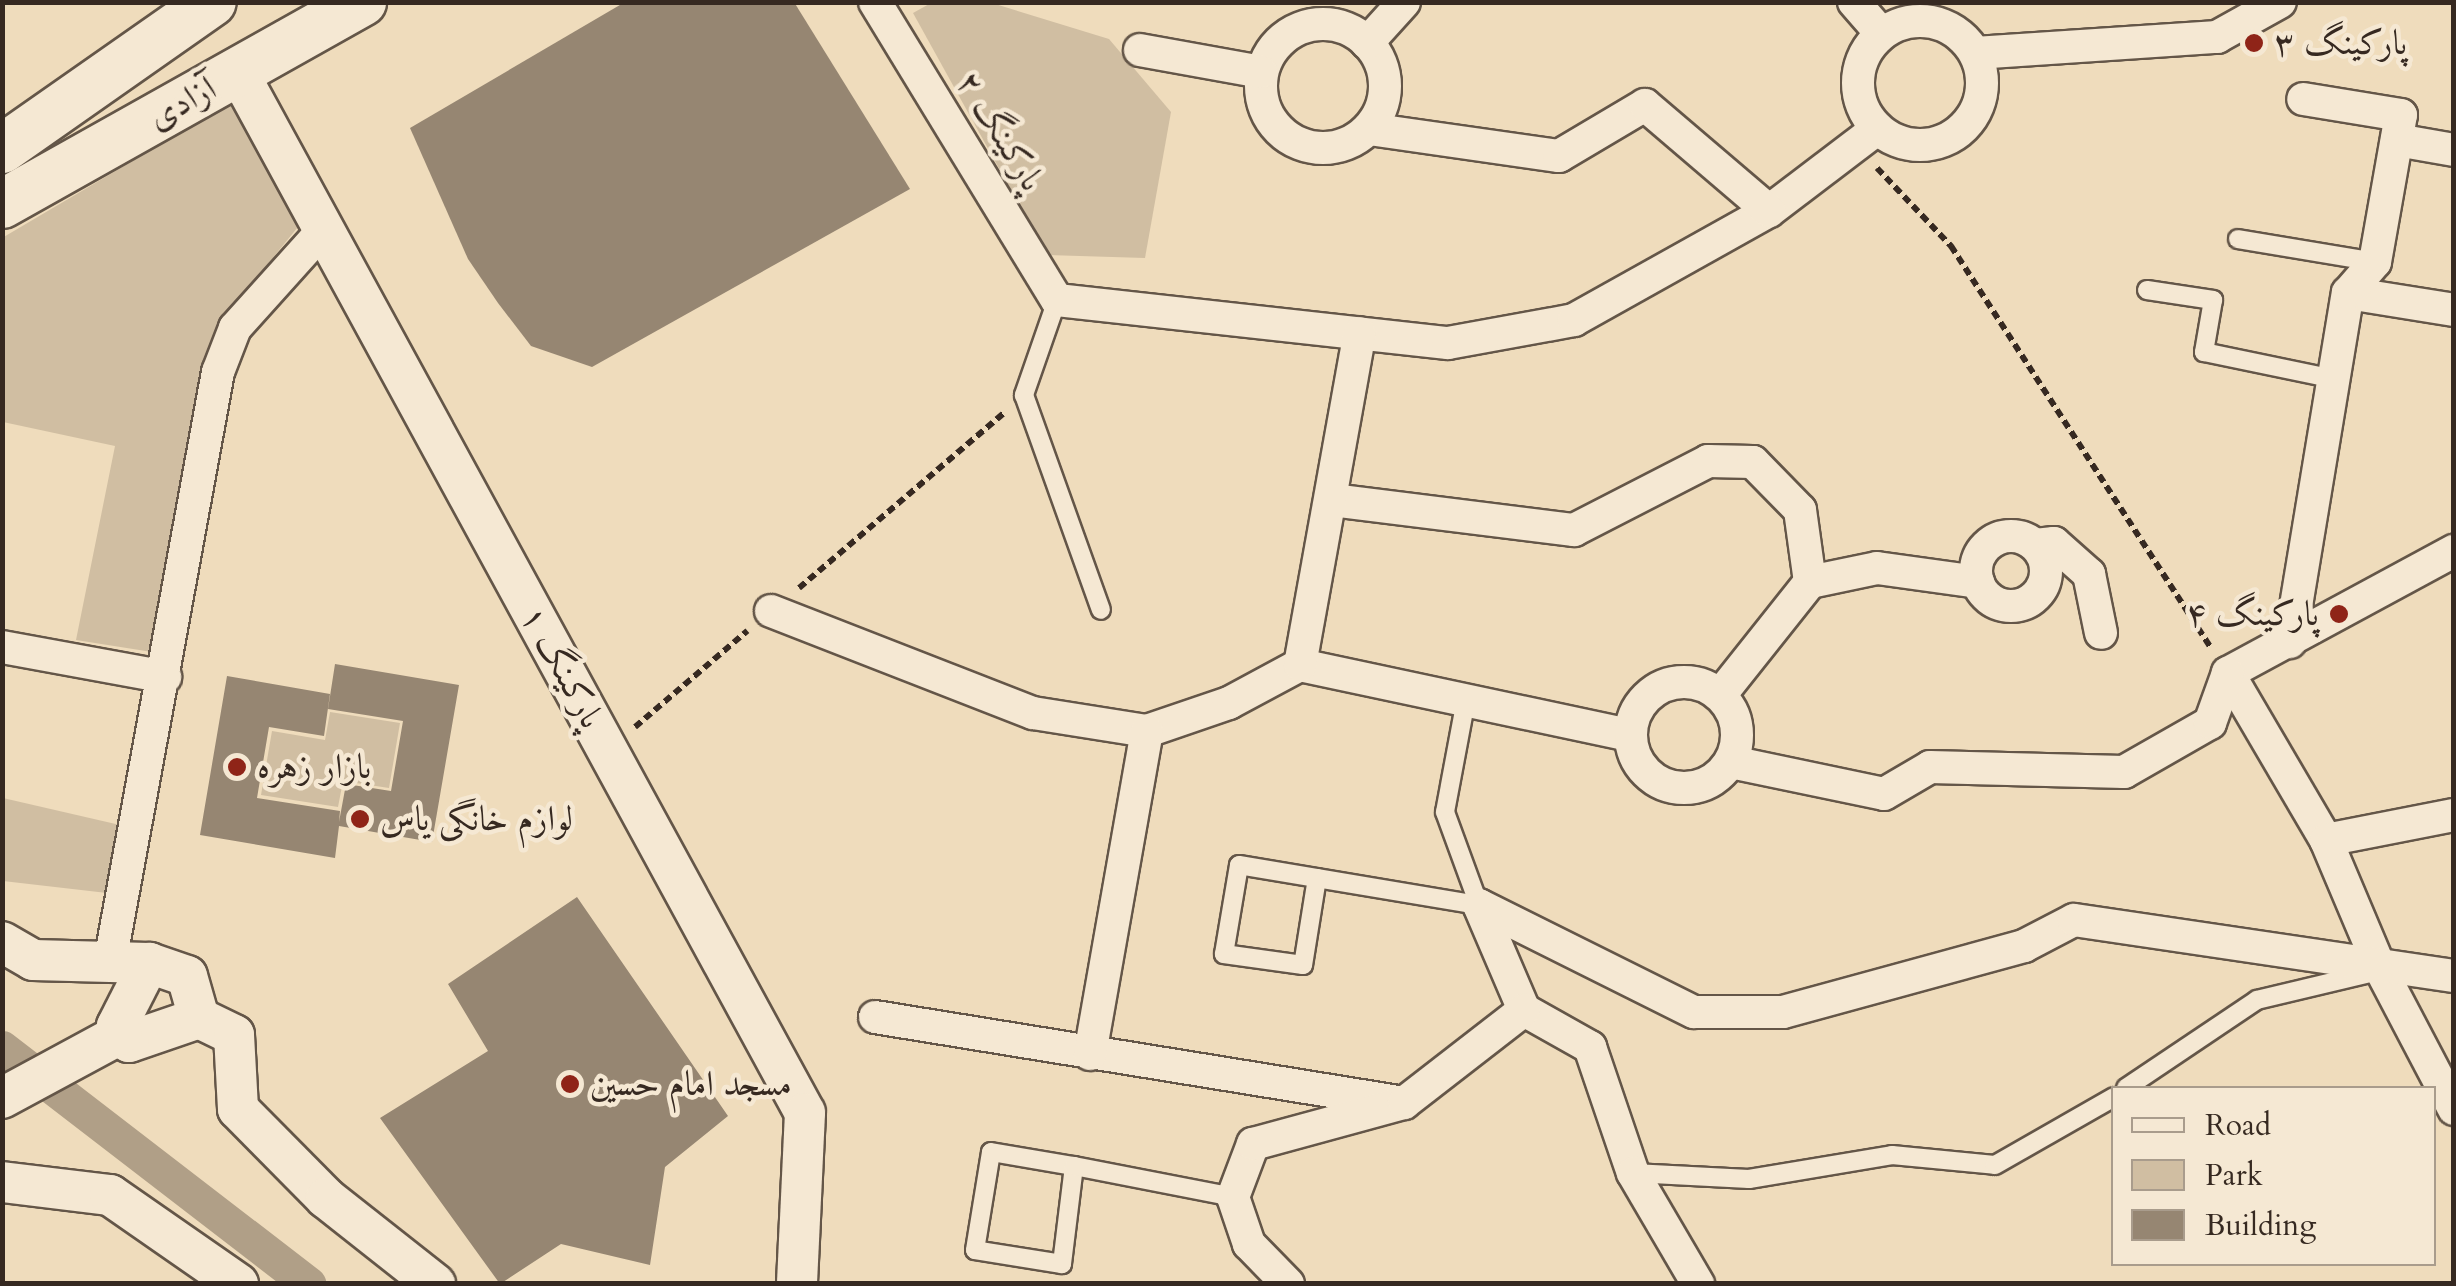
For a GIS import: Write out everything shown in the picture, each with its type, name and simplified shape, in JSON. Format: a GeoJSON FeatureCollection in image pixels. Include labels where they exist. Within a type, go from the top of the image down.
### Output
{"type":"FeatureCollection","features":[{"type":"Feature","properties":{"kind":"main road","name":"آزادی"},"geometry":{"type":"LineString","coordinates":[[2,149],[212,2]]}},
{"type":"Feature","properties":{"kind":"main road","name":"آزادی"},"geometry":{"type":"LineString","coordinates":[[2,204],[362,2]]}},
{"type":"Feature","properties":{"kind":"street","name":"پارکینگ ۲"},"geometry":{"type":"LineString","coordinates":[[875,2],[1057,300]]}},
{"type":"Feature","properties":{"kind":"street"},"geometry":{"type":"LineString","coordinates":[[1367,42],[1404,2]]}},
{"type":"Feature","properties":{"kind":"street"},"geometry":{"type":"LineString","coordinates":[[1854,2],[1881,33]]}},
{"type":"Feature","properties":{"kind":"street"},"geometry":{"type":"LineString","coordinates":[[1976,54],[2216,37],[2280,2]]}},
{"type":"Feature","properties":{"kind":"street"},"geometry":{"type":"LineString","coordinates":[[1057,300],[1448,343],[1574,320],[1769,211],[1867,137],[1914,145],[1966,126],[1982,93],[1976,54],[1944,24],[1901,23],[1881,33],[1866,49],[1858,80],[1867,137]]}},
{"type":"Feature","properties":{"kind":"street"},"geometry":{"type":"LineString","coordinates":[[1368,129],[1385,92],[1367,42],[1342,26],[1301,26],[1283,37],[1261,72],[1265,112],[1293,141],[1332,148],[1368,129],[1560,156],[1644,106],[1769,211]]}},
{"type":"Feature","properties":{"kind":"street"},"geometry":{"type":"LineString","coordinates":[[1140,50],[1261,72]]}},
{"type":"Feature","properties":{"kind":"street","name":"پارکینگ ۱"},"geometry":{"type":"LineString","coordinates":[[238,72],[805,1113],[797,1284]]}},
{"type":"Feature","properties":{"kind":"street"},"geometry":{"type":"LineString","coordinates":[[2290,642],[2348,294],[2375,262],[2401,115],[2302,99]]}},
{"type":"Feature","properties":{"kind":"street"},"geometry":{"type":"LineString","coordinates":[[2397,140],[2454,150]]}},
{"type":"Feature","properties":{"kind":"street"},"geometry":{"type":"LineString","coordinates":[[324,228],[235,328],[218,372],[164,677],[130,963],[117,1026],[130,1042],[199,1018],[234,1035],[238,1109],[326,1198],[435,1284]]}},
{"type":"Feature","properties":{"kind":"street"},"geometry":{"type":"LineString","coordinates":[[2348,294],[2454,310]]}},
{"type":"Feature","properties":{"kind":"street"},"geometry":{"type":"LineString","coordinates":[[1300,665],[1360,334]]}},
{"type":"Feature","properties":{"kind":"street"},"geometry":{"type":"LineString","coordinates":[[1332,500],[1574,530],[1708,461],[1753,462],[1800,510],[1810,582]]}},
{"type":"Feature","properties":{"kind":"street"},"geometry":{"type":"LineString","coordinates":[[1978,582],[1978,560],[1992,542],[2014,536],[2035,544],[2054,543],[2089,574],[2102,633]]}},
{"type":"Feature","properties":{"kind":"street"},"geometry":{"type":"LineString","coordinates":[[1720,695],[1810,582],[1877,568],[1933,570],[1978,582],[2002,605],[2035,597],[2046,577],[2035,544]]}},
{"type":"Feature","properties":{"kind":"street"},"geometry":{"type":"LineString","coordinates":[[1730,762],[1884,794],[1930,767],[2124,772],[2210,723],[2228,673],[2454,551]]}},
{"type":"Feature","properties":{"kind":"street"},"geometry":{"type":"LineString","coordinates":[[771,611],[1033,713],[1147,731],[1229,703],[1300,665],[1630,735]]}},
{"type":"Feature","properties":{"kind":"street"},"geometry":{"type":"LineString","coordinates":[[2,647],[164,677]]}},
{"type":"Feature","properties":{"kind":"street"},"geometry":{"type":"LineString","coordinates":[[2228,673],[2326,840],[2380,970],[2454,1109]]}},
{"type":"Feature","properties":{"kind":"street"},"geometry":{"type":"LineString","coordinates":[[1669,684],[1720,695],[1737,726],[1730,762],[1703,785],[1669,786],[1641,767],[1630,735],[1641,702],[1669,684]]}},
{"type":"Feature","properties":{"kind":"street"},"geometry":{"type":"LineString","coordinates":[[1090,1054],[1147,731]]}},
{"type":"Feature","properties":{"kind":"street"},"geometry":{"type":"LineString","coordinates":[[2326,840],[2454,814]]}},
{"type":"Feature","properties":{"kind":"street"},"geometry":{"type":"LineString","coordinates":[[1479,905],[1694,1012],[1783,1012],[2024,946],[2074,920],[2380,970],[2454,976]]}},
{"type":"Feature","properties":{"kind":"street"},"geometry":{"type":"LineString","coordinates":[[1479,905],[1524,1010],[1590,1047],[1634,1173],[1698,1284]]}},
{"type":"Feature","properties":{"kind":"street"},"geometry":{"type":"LineString","coordinates":[[2,942],[33,960],[130,963],[188,976],[199,1018]]}},
{"type":"Feature","properties":{"kind":"street"},"geometry":{"type":"LineString","coordinates":[[1288,1284],[1249,1244],[1233,1197],[1253,1144],[1404,1104],[1524,1010]]}},
{"type":"Feature","properties":{"kind":"street"},"geometry":{"type":"LineString","coordinates":[[875,1018],[1404,1104]]}},
{"type":"Feature","properties":{"kind":"street"},"geometry":{"type":"LineString","coordinates":[[2,1098],[122,1033]]}},
{"type":"Feature","properties":{"kind":"street"},"geometry":{"type":"LineString","coordinates":[[2,1182],[110,1195],[238,1284]]}},
{"type":"Feature","properties":{"kind":"lane"},"geometry":{"type":"LineString","coordinates":[[2238,239],[2375,262]]}},
{"type":"Feature","properties":{"kind":"lane"},"geometry":{"type":"LineString","coordinates":[[2147,290],[2213,300],[2204,352],[2334,379]]}},
{"type":"Feature","properties":{"kind":"lane"},"geometry":{"type":"LineString","coordinates":[[1057,300],[1024,395],[1101,610]]}},
{"type":"Feature","properties":{"kind":"lane"},"geometry":{"type":"LineString","coordinates":[[1466,700],[1444,812],[1479,905]]}},
{"type":"Feature","properties":{"kind":"lane"},"geometry":{"type":"LineString","coordinates":[[1316,878],[1303,965],[1224,954],[1239,865],[1479,905]]}},
{"type":"Feature","properties":{"kind":"lane"},"geometry":{"type":"LineString","coordinates":[[2129,1086],[2257,1000],[2380,970]]}},
{"type":"Feature","properties":{"kind":"lane"},"geometry":{"type":"LineString","coordinates":[[1634,1173],[1749,1179],[1892,1154],[1996,1166],[2111,1099]]}},
{"type":"Feature","properties":{"kind":"lane"},"geometry":{"type":"LineString","coordinates":[[1074,1166],[1062,1264],[976,1250],[991,1152],[1074,1166],[1233,1197]]}},
{"type":"Feature","properties":{"kind":"path"},"geometry":{"type":"LineString","coordinates":[[1867,137],[1951,246],[2228,673]]}},
{"type":"Feature","properties":{"kind":"path"},"geometry":{"type":"LineString","coordinates":[[608,751],[1024,395]]}},
{"type":"Feature","properties":{"kind":"green space"},"geometry":{"type":"Polygon","coordinates":[[[931,3],[992,3],[1109,39],[1171,112],[1145,258],[1047,255],[913,13],[931,3]]]}},
{"type":"Feature","properties":{"kind":"green space"},"geometry":{"type":"Polygon","coordinates":[[[236,100],[302,222],[223,319],[152,652],[76,640],[115,446],[3,422],[2,238],[236,100]]]}},
{"type":"Feature","properties":{"kind":"green space"},"geometry":{"type":"Polygon","coordinates":[[[330,712],[400,723],[389,788],[343,781],[338,807],[261,795],[272,731],[325,740],[330,712]]]}},
{"type":"Feature","properties":{"kind":"green space"},"geometry":{"type":"Polygon","coordinates":[[[3,798],[120,825],[107,893],[3,881],[3,798]]]}},
{"type":"Feature","properties":{"kind":"building"},"geometry":{"type":"Polygon","coordinates":[[[625,2],[794,2],[910,189],[592,367],[531,346],[498,303],[468,259],[410,128],[625,2]]]}},
{"type":"Feature","properties":{"kind":"building"},"geometry":{"type":"Polygon","coordinates":[[[335,664],[459,685],[432,842],[339,826],[335,858],[200,835],[227,676],[330,694],[324,736],[269,727],[257,798],[340,811],[339,822],[346,784],[391,791],[403,721],[328,709],[335,664]]]}},
{"type":"Feature","properties":{"kind":"building","name":"مسجد امام حسین"},"geometry":{"type":"Polygon","coordinates":[[[577,897],[728,1116],[665,1167],[650,1265],[561,1244],[500,1284],[380,1118],[488,1051],[448,984],[577,897]]]}},
{"type":"Feature","properties":{"kind":"waterway"},"geometry":{"type":"LineString","coordinates":[[2,1048],[309,1284]]}},
{"type":"Feature","properties":{"kind":"place","name":"پارکینگ ۳"},"geometry":{"type":"Point","coordinates":[2254,43]}},
{"type":"Feature","properties":{"kind":"place","name":"پارکینگ ۴"},"geometry":{"type":"Point","coordinates":[2339,614]}},
{"type":"Feature","properties":{"kind":"place","name":"بازار زهره"},"geometry":{"type":"Point","coordinates":[237,767]}},
{"type":"Feature","properties":{"kind":"place","name":"لوازم خانگی یاس"},"geometry":{"type":"Point","coordinates":[360,819]}},
{"type":"Feature","properties":{"kind":"place","name":"مسجد امام حسین"},"geometry":{"type":"Point","coordinates":[570,1084]}}]}
